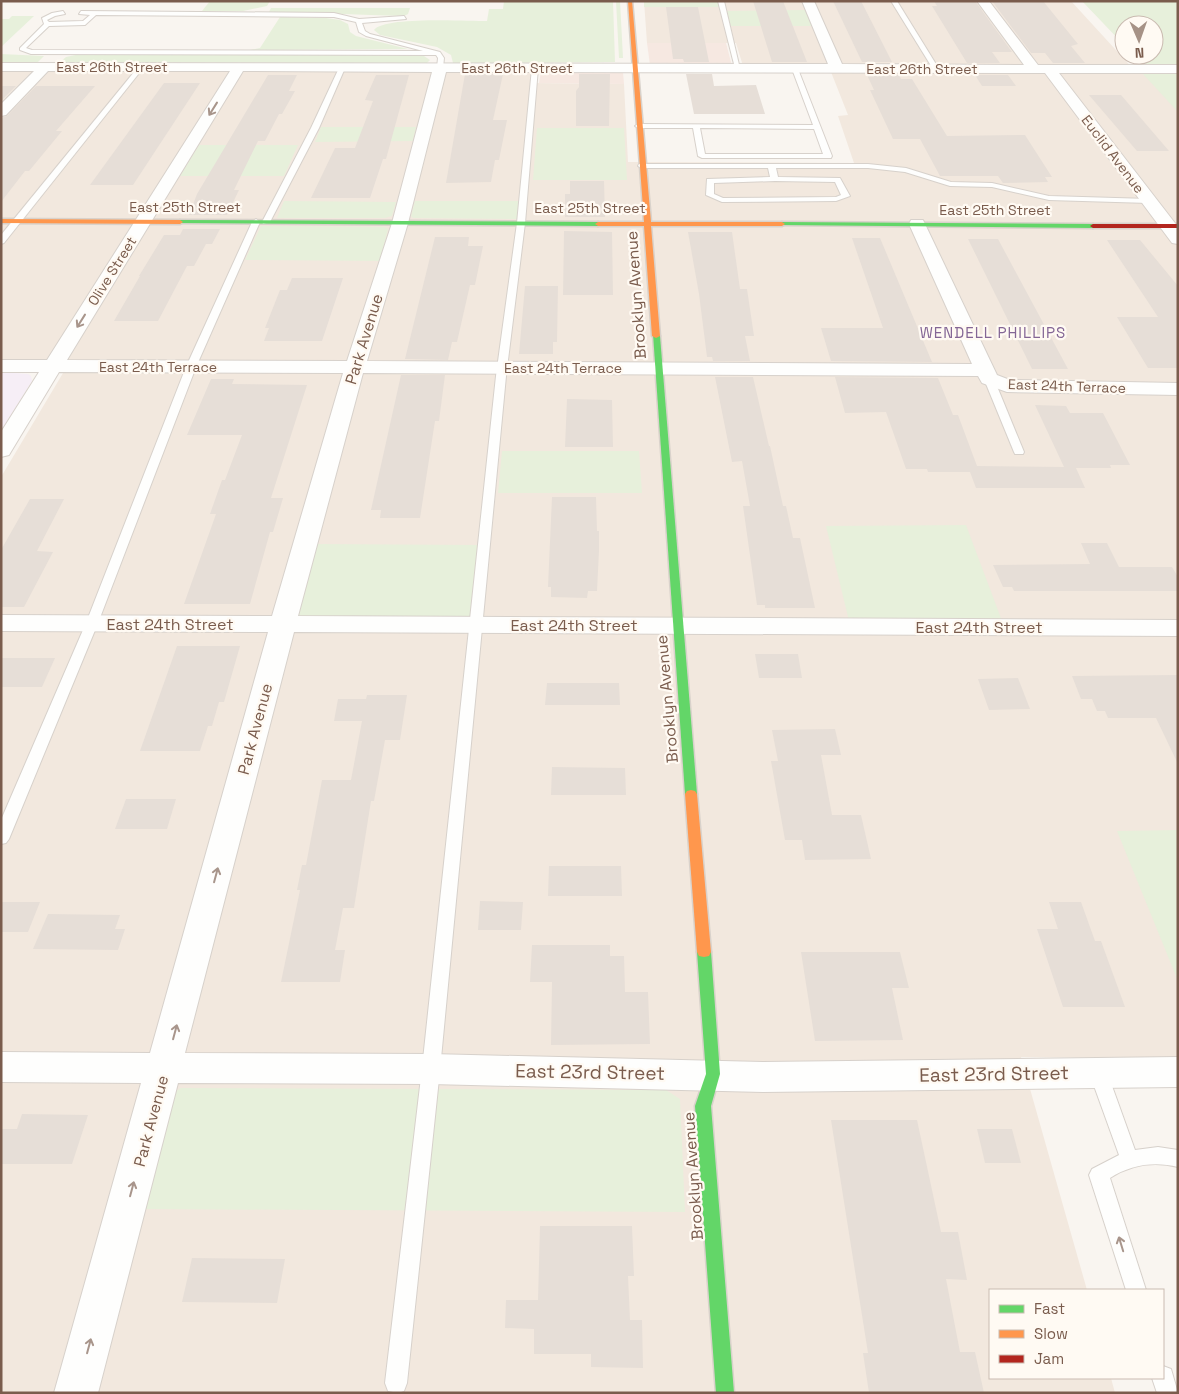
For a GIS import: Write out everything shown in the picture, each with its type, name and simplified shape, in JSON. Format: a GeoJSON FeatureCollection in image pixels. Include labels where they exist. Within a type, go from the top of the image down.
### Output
{"type":"FeatureCollection","features":[{"type":"Feature","properties":{"kind":"street","name":"Brooklyn Avenue"},"geometry":{"type":"LineString","coordinates":[[630,1],[713,1074],[703,1106],[725,1393]]}},
{"type":"Feature","properties":{"kind":"street"},"geometry":{"type":"LineString","coordinates":[[808,1],[837,69]]}},
{"type":"Feature","properties":{"kind":"street","name":"Euclid Avenue"},"geometry":{"type":"LineString","coordinates":[[983,1],[1149,201],[1172,226],[1178,239]]}},
{"type":"Feature","properties":{"kind":"street","name":"East 26th Street"},"geometry":{"type":"LineString","coordinates":[[1,67],[342,68],[439,60],[535,68],[1178,69]]}},
{"type":"Feature","properties":{"kind":"street","name":"Park Avenue"},"geometry":{"type":"LineString","coordinates":[[76,1393],[165,1069],[283,625],[355,367],[400,223],[439,60]]}},
{"type":"Feature","properties":{"kind":"street"},"geometry":{"type":"LineString","coordinates":[[1,112],[45,67]]}},
{"type":"Feature","properties":{"kind":"street","name":"Olive Street"},"geometry":{"type":"LineString","coordinates":[[1,450],[239,67]]}},
{"type":"Feature","properties":{"kind":"street","name":"East 25th Street"},"geometry":{"type":"LineString","coordinates":[[1,221],[1172,226]]}},
{"type":"Feature","properties":{"kind":"street"},"geometry":{"type":"LineString","coordinates":[[917,224],[986,374]]}},
{"type":"Feature","properties":{"kind":"street","name":"East 24th Terrace"},"geometry":{"type":"LineString","coordinates":[[1,366],[658,368],[986,374],[1007,386],[1178,388]]}},
{"type":"Feature","properties":{"kind":"street","name":"East 24th Street"},"geometry":{"type":"LineString","coordinates":[[1,623],[1178,628]]}},
{"type":"Feature","properties":{"kind":"street","name":"East 23rd Street"},"geometry":{"type":"LineString","coordinates":[[1,1067],[431,1069],[713,1074],[763,1077],[1178,1072]]}},
{"type":"Feature","properties":{"kind":"lane"},"geometry":{"type":"LineString","coordinates":[[721,1],[738,68]]}},
{"type":"Feature","properties":{"kind":"lane"},"geometry":{"type":"LineString","coordinates":[[894,1],[936,69]]}},
{"type":"Feature","properties":{"kind":"lane"},"geometry":{"type":"LineString","coordinates":[[48,24],[44,19],[48,16],[63,13]]}},
{"type":"Feature","properties":{"kind":"lane"},"geometry":{"type":"LineString","coordinates":[[81,14],[319,14],[359,20],[404,18]]}},
{"type":"Feature","properties":{"kind":"lane"},"geometry":{"type":"LineString","coordinates":[[94,14],[86,22],[48,24],[22,49],[24,51],[59,52],[439,60]]}},
{"type":"Feature","properties":{"kind":"lane"},"geometry":{"type":"LineString","coordinates":[[359,20],[362,32],[368,36],[439,60]]}},
{"type":"Feature","properties":{"kind":"lane"},"geometry":{"type":"LineString","coordinates":[[45,67],[59,52]]}},
{"type":"Feature","properties":{"kind":"lane"},"geometry":{"type":"LineString","coordinates":[[1,241],[141,67]]}},
{"type":"Feature","properties":{"kind":"lane"},"geometry":{"type":"LineString","coordinates":[[1,839],[92,623],[191,367],[261,222],[315,128],[342,68]]}},
{"type":"Feature","properties":{"kind":"lane"},"geometry":{"type":"LineString","coordinates":[[396,1383],[431,1069],[502,368],[521,223],[535,68]]}},
{"type":"Feature","properties":{"kind":"lane"},"geometry":{"type":"LineString","coordinates":[[696,126],[702,156],[828,156],[795,69]]}},
{"type":"Feature","properties":{"kind":"lane"},"geometry":{"type":"LineString","coordinates":[[639,126],[817,127]]}},
{"type":"Feature","properties":{"kind":"lane"},"geometry":{"type":"LineString","coordinates":[[642,166],[868,166],[906,170],[950,184],[992,186],[1049,198],[1149,201]]}},
{"type":"Feature","properties":{"kind":"lane"},"geometry":{"type":"LineString","coordinates":[[771,166],[775,179]]}},
{"type":"Feature","properties":{"kind":"lane"},"geometry":{"type":"LineString","coordinates":[[775,179],[837,180],[840,182],[846,196],[836,199],[722,200],[710,195],[710,180],[775,179]]}},
{"type":"Feature","properties":{"kind":"lane"},"geometry":{"type":"LineString","coordinates":[[986,374],[1019,452]]}},
{"type":"Feature","properties":{"kind":"lane"},"geometry":{"type":"LineString","coordinates":[[1098,1072],[1130,1160]]}},
{"type":"Feature","properties":{"kind":"lane"},"geometry":{"type":"LineString","coordinates":[[1136,1289],[1099,1175],[1111,1166],[1144,1156],[1168,1155],[1178,1159]]}},
{"type":"Feature","properties":{"kind":"lane"},"geometry":{"type":"LineString","coordinates":[[1164,1379],[1168,1393]]}},
{"type":"Feature","properties":{"kind":"shaded area"},"geometry":{"type":"Polygon","coordinates":[[[644,1],[1071,1],[1114,48],[1114,65],[1130,65],[1137,73],[1178,73],[1178,1058],[1021,1057],[1087,1289],[989,1289],[989,1379],[1111,1379],[1115,1393],[1,1393],[1,477],[69,363],[1,362],[1,69],[531,71],[530,83],[624,84],[628,162],[854,163],[838,116],[848,115],[831,72],[743,66],[736,43],[647,43],[644,1]]]}},
{"type":"Feature","properties":{"kind":"shaded area"},"geometry":{"type":"Polygon","coordinates":[[[647,43],[726,43],[732,66],[650,65],[647,43]]]}},
{"type":"Feature","properties":{"kind":"shaded area"},"geometry":{"type":"Polygon","coordinates":[[[541,71],[623,72],[624,84],[539,83],[541,71]]]}},
{"type":"Feature","properties":{"kind":"shaded area"},"geometry":{"type":"Polygon","coordinates":[[[1,372],[28,374],[31,376],[32,381],[1,431],[1,372]]]}},
{"type":"Feature","properties":{"kind":"green space"},"geometry":{"type":"Polygon","coordinates":[[[210,1],[270,1],[267,6],[243,11],[202,11],[210,1]]]}},
{"type":"Feature","properties":{"kind":"green space"},"geometry":{"type":"Polygon","coordinates":[[[504,1],[613,1],[615,62],[453,63],[451,55],[437,47],[380,35],[374,30],[381,26],[409,21],[487,21],[489,9],[503,9],[504,1]]]}},
{"type":"Feature","properties":{"kind":"green space"},"geometry":{"type":"Polygon","coordinates":[[[616,1],[620,1],[623,58],[619,58],[616,1]]]}},
{"type":"Feature","properties":{"kind":"green space"},"geometry":{"type":"Polygon","coordinates":[[[644,1],[718,1],[719,7],[644,7],[644,1]]]}},
{"type":"Feature","properties":{"kind":"green space"},"geometry":{"type":"Polygon","coordinates":[[[1082,1],[1178,1],[1178,71],[1146,71],[1141,65],[1164,65],[1164,15],[1114,15],[1114,35],[1082,1]]]}},
{"type":"Feature","properties":{"kind":"green space"},"geometry":{"type":"Polygon","coordinates":[[[271,8],[410,8],[408,14],[404,16],[269,12],[271,8]]]}},
{"type":"Feature","properties":{"kind":"green space"},"geometry":{"type":"Polygon","coordinates":[[[805,10],[812,26],[731,26],[726,11],[805,10]]]}},
{"type":"Feature","properties":{"kind":"green space"},"geometry":{"type":"Polygon","coordinates":[[[12,16],[34,16],[1,47],[1,19],[9,19],[12,16]]]}},
{"type":"Feature","properties":{"kind":"green space"},"geometry":{"type":"Polygon","coordinates":[[[280,17],[340,20],[348,24],[350,32],[356,36],[408,49],[250,50],[260,48],[280,17]]]}},
{"type":"Feature","properties":{"kind":"green space"},"geometry":{"type":"Polygon","coordinates":[[[1,54],[44,56],[38,62],[1,62],[1,54]]]}},
{"type":"Feature","properties":{"kind":"green space"},"geometry":{"type":"Polygon","coordinates":[[[80,54],[415,55],[424,56],[430,60],[427,63],[60,62],[66,57],[80,54]]]}},
{"type":"Feature","properties":{"kind":"green space"},"geometry":{"type":"Polygon","coordinates":[[[1143,74],[1178,74],[1178,112],[1143,74]]]}},
{"type":"Feature","properties":{"kind":"green space"},"geometry":{"type":"Polygon","coordinates":[[[321,127],[416,127],[413,141],[315,142],[321,127]]]}},
{"type":"Feature","properties":{"kind":"green space"},"geometry":{"type":"Polygon","coordinates":[[[537,128],[624,128],[627,180],[533,180],[537,128]]]}},
{"type":"Feature","properties":{"kind":"green space"},"geometry":{"type":"Polygon","coordinates":[[[199,145],[298,145],[284,176],[180,176],[199,145]]]}},
{"type":"Feature","properties":{"kind":"green space"},"geometry":{"type":"Polygon","coordinates":[[[284,201],[396,202],[392,216],[385,218],[277,218],[284,201]]]}},
{"type":"Feature","properties":{"kind":"green space"},"geometry":{"type":"Polygon","coordinates":[[[415,201],[519,201],[517,219],[413,218],[411,216],[415,201]]]}},
{"type":"Feature","properties":{"kind":"green space"},"geometry":{"type":"Polygon","coordinates":[[[261,226],[384,227],[388,229],[380,261],[245,260],[261,226]]]}},
{"type":"Feature","properties":{"kind":"green space"},"geometry":{"type":"Polygon","coordinates":[[[502,451],[639,451],[642,493],[498,493],[502,451]]]}},
{"type":"Feature","properties":{"kind":"green space"},"geometry":{"type":"Polygon","coordinates":[[[966,525],[1002,621],[849,621],[826,526],[966,525]]]}},
{"type":"Feature","properties":{"kind":"green space"},"geometry":{"type":"Polygon","coordinates":[[[313,544],[479,545],[472,619],[292,618],[313,544]]]}},
{"type":"Feature","properties":{"kind":"green space"},"geometry":{"type":"Polygon","coordinates":[[[1178,830],[1178,981],[1117,831],[1178,830]]]}},
{"type":"Feature","properties":{"kind":"green space"},"geometry":{"type":"Polygon","coordinates":[[[181,1088],[666,1090],[680,1099],[685,1212],[143,1209],[173,1093],[181,1088]]]}},
{"type":"Feature","properties":{"kind":"building"},"geometry":{"type":"Polygon","coordinates":[[[753,1],[783,1],[807,62],[772,62],[753,1]]]}},
{"type":"Feature","properties":{"kind":"building"},"geometry":{"type":"Polygon","coordinates":[[[833,1],[861,1],[892,62],[862,62],[833,1]]]}},
{"type":"Feature","properties":{"kind":"building"},"geometry":{"type":"Polygon","coordinates":[[[934,1],[975,1],[1012,52],[992,52],[1000,63],[967,63],[932,6],[937,6],[934,1]]]}},
{"type":"Feature","properties":{"kind":"building"},"geometry":{"type":"Polygon","coordinates":[[[992,1],[1043,1],[1078,44],[1071,46],[1085,63],[1053,63],[1045,53],[1031,53],[992,1]]]}},
{"type":"Feature","properties":{"kind":"building"},"geometry":{"type":"Polygon","coordinates":[[[666,7],[698,7],[709,62],[684,62],[683,59],[673,59],[666,7]]]}},
{"type":"Feature","properties":{"kind":"building"},"geometry":{"type":"Polygon","coordinates":[[[465,74],[503,74],[493,120],[507,120],[499,160],[495,160],[491,182],[446,183],[465,74]]]}},
{"type":"Feature","properties":{"kind":"building"},"geometry":{"type":"Polygon","coordinates":[[[579,74],[610,74],[609,126],[576,126],[576,91],[579,87],[579,74]]]}},
{"type":"Feature","properties":{"kind":"building"},"geometry":{"type":"Polygon","coordinates":[[[686,74],[712,74],[714,86],[756,85],[765,114],[694,114],[686,74]]]}},
{"type":"Feature","properties":{"kind":"building"},"geometry":{"type":"Polygon","coordinates":[[[268,75],[297,75],[289,91],[295,91],[282,114],[279,114],[265,141],[258,141],[234,190],[239,190],[227,215],[189,215],[197,194],[268,75]]]}},
{"type":"Feature","properties":{"kind":"building"},"geometry":{"type":"Polygon","coordinates":[[[376,75],[409,75],[386,159],[383,159],[370,198],[311,198],[335,148],[355,148],[373,101],[365,100],[376,75]]]}},
{"type":"Feature","properties":{"kind":"building"},"geometry":{"type":"Polygon","coordinates":[[[867,75],[899,75],[901,79],[912,79],[947,136],[1025,135],[1052,177],[1045,177],[1048,182],[1003,183],[998,176],[940,176],[920,139],[893,139],[870,90],[874,90],[867,75]]]}},
{"type":"Feature","properties":{"kind":"building"},"geometry":{"type":"Polygon","coordinates":[[[975,75],[1008,75],[1016,86],[982,86],[975,75]]]}},
{"type":"Feature","properties":{"kind":"building"},"geometry":{"type":"Polygon","coordinates":[[[164,83],[200,83],[133,185],[90,185],[164,83]]]}},
{"type":"Feature","properties":{"kind":"building"},"geometry":{"type":"Polygon","coordinates":[[[1,86],[16,86],[1,101],[1,86]]]}},
{"type":"Feature","properties":{"kind":"building"},"geometry":{"type":"Polygon","coordinates":[[[36,86],[95,86],[56,131],[62,131],[29,171],[25,171],[1,202],[1,118],[7,116],[36,86]]]}},
{"type":"Feature","properties":{"kind":"building"},"geometry":{"type":"Polygon","coordinates":[[[1089,95],[1121,95],[1169,151],[1137,151],[1089,95]]]}},
{"type":"Feature","properties":{"kind":"building"},"geometry":{"type":"Polygon","coordinates":[[[570,181],[604,181],[605,217],[565,217],[565,194],[570,194],[570,181]]]}},
{"type":"Feature","properties":{"kind":"building"},"geometry":{"type":"Polygon","coordinates":[[[183,229],[220,229],[212,244],[206,244],[194,266],[187,266],[158,321],[114,321],[164,235],[180,235],[183,229]]]}},
{"type":"Feature","properties":{"kind":"building"},"geometry":{"type":"Polygon","coordinates":[[[564,231],[612,232],[613,295],[563,295],[564,231]]]}},
{"type":"Feature","properties":{"kind":"building"},"geometry":{"type":"Polygon","coordinates":[[[688,232],[732,232],[740,289],[747,289],[754,336],[745,336],[750,361],[713,361],[712,357],[707,357],[699,294],[688,232]]]}},
{"type":"Feature","properties":{"kind":"building"},"geometry":{"type":"Polygon","coordinates":[[[435,237],[469,237],[468,246],[483,246],[475,285],[470,285],[457,342],[452,342],[448,360],[405,359],[435,237]]]}},
{"type":"Feature","properties":{"kind":"building"},"geometry":{"type":"Polygon","coordinates":[[[852,238],[880,238],[932,362],[831,361],[821,328],[883,328],[852,238]]]}},
{"type":"Feature","properties":{"kind":"building"},"geometry":{"type":"Polygon","coordinates":[[[968,239],[998,239],[1068,369],[1032,369],[968,239]]]}},
{"type":"Feature","properties":{"kind":"building"},"geometry":{"type":"Polygon","coordinates":[[[1107,240],[1140,240],[1178,286],[1178,368],[1148,368],[1117,317],[1158,317],[1107,240]]]}},
{"type":"Feature","properties":{"kind":"building"},"geometry":{"type":"Polygon","coordinates":[[[292,278],[343,278],[322,341],[264,341],[269,328],[265,328],[280,290],[287,290],[292,278]]]}},
{"type":"Feature","properties":{"kind":"building"},"geometry":{"type":"Polygon","coordinates":[[[525,286],[558,286],[557,342],[553,342],[553,354],[519,354],[525,286]]]}},
{"type":"Feature","properties":{"kind":"building"},"geometry":{"type":"Polygon","coordinates":[[[401,375],[445,375],[439,421],[435,421],[420,518],[380,518],[381,510],[371,510],[401,375]]]}},
{"type":"Feature","properties":{"kind":"building"},"geometry":{"type":"Polygon","coordinates":[[[715,377],[753,377],[783,506],[786,506],[793,538],[800,538],[815,608],[765,608],[765,605],[757,605],[743,506],[750,506],[742,461],[732,462],[715,377]]]}},
{"type":"Feature","properties":{"kind":"building"},"geometry":{"type":"Polygon","coordinates":[[[835,377],[938,378],[953,415],[958,415],[977,466],[1064,467],[1035,405],[1066,406],[1070,413],[1103,413],[1130,465],[1110,465],[1111,468],[1076,468],[1085,488],[976,488],[970,472],[928,472],[927,469],[906,469],[886,412],[845,413],[835,377]]]}},
{"type":"Feature","properties":{"kind":"building"},"geometry":{"type":"Polygon","coordinates":[[[211,379],[234,379],[232,384],[307,385],[271,498],[283,498],[273,532],[270,532],[250,604],[184,604],[216,514],[210,514],[222,480],[225,480],[242,435],[187,435],[211,379]]]}},
{"type":"Feature","properties":{"kind":"building"},"geometry":{"type":"Polygon","coordinates":[[[567,399],[612,400],[613,447],[565,447],[567,399]]]}},
{"type":"Feature","properties":{"kind":"building"},"geometry":{"type":"Polygon","coordinates":[[[552,497],[596,497],[597,531],[599,531],[597,591],[588,591],[587,598],[551,597],[551,587],[548,587],[552,497]]]}},
{"type":"Feature","properties":{"kind":"building"},"geometry":{"type":"Polygon","coordinates":[[[30,499],[64,499],[37,551],[53,552],[24,607],[1,607],[1,550],[30,499]]]}},
{"type":"Feature","properties":{"kind":"building"},"geometry":{"type":"Polygon","coordinates":[[[1081,543],[1107,543],[1119,567],[1172,567],[1178,577],[1178,591],[1014,591],[1012,587],[1003,587],[993,565],[1090,564],[1081,543]]]}},
{"type":"Feature","properties":{"kind":"building"},"geometry":{"type":"Polygon","coordinates":[[[177,646],[240,646],[224,702],[219,702],[212,726],[208,726],[200,751],[140,751],[177,646]]]}},
{"type":"Feature","properties":{"kind":"building"},"geometry":{"type":"Polygon","coordinates":[[[755,654],[798,654],[802,678],[759,678],[755,654]]]}},
{"type":"Feature","properties":{"kind":"building"},"geometry":{"type":"Polygon","coordinates":[[[1,658],[55,658],[42,687],[1,687],[1,658]]]}},
{"type":"Feature","properties":{"kind":"building"},"geometry":{"type":"Polygon","coordinates":[[[1178,675],[1178,764],[1156,718],[1108,718],[1105,711],[1097,711],[1092,699],[1081,699],[1072,676],[1178,675]]]}},
{"type":"Feature","properties":{"kind":"building"},"geometry":{"type":"Polygon","coordinates":[[[1018,678],[1030,709],[989,710],[978,679],[1018,678]]]}},
{"type":"Feature","properties":{"kind":"building"},"geometry":{"type":"Polygon","coordinates":[[[547,683],[619,683],[620,705],[545,705],[547,683]]]}},
{"type":"Feature","properties":{"kind":"building"},"geometry":{"type":"Polygon","coordinates":[[[367,695],[407,695],[400,740],[385,740],[374,801],[371,801],[354,908],[343,908],[335,950],[345,950],[340,982],[281,982],[300,890],[297,890],[302,865],[306,865],[322,780],[351,780],[362,721],[334,721],[338,699],[366,699],[367,695]]]}},
{"type":"Feature","properties":{"kind":"building"},"geometry":{"type":"Polygon","coordinates":[[[835,729],[841,755],[821,755],[832,815],[861,815],[871,859],[805,860],[802,840],[785,840],[771,761],[778,761],[772,730],[835,729]]]}},
{"type":"Feature","properties":{"kind":"building"},"geometry":{"type":"Polygon","coordinates":[[[552,767],[625,768],[626,795],[551,795],[552,767]]]}},
{"type":"Feature","properties":{"kind":"building"},"geometry":{"type":"Polygon","coordinates":[[[126,799],[176,799],[167,829],[115,829],[126,799]]]}},
{"type":"Feature","properties":{"kind":"building"},"geometry":{"type":"Polygon","coordinates":[[[549,866],[621,866],[622,896],[548,896],[549,866]]]}},
{"type":"Feature","properties":{"kind":"building"},"geometry":{"type":"Polygon","coordinates":[[[480,901],[523,902],[521,930],[478,930],[480,901]]]}},
{"type":"Feature","properties":{"kind":"building"},"geometry":{"type":"Polygon","coordinates":[[[1,902],[40,902],[28,932],[1,932],[1,902]]]}},
{"type":"Feature","properties":{"kind":"building"},"geometry":{"type":"Polygon","coordinates":[[[1049,902],[1081,902],[1095,941],[1101,941],[1125,1007],[1063,1007],[1037,929],[1058,929],[1049,902]]]}},
{"type":"Feature","properties":{"kind":"building"},"geometry":{"type":"Polygon","coordinates":[[[48,914],[120,915],[115,929],[125,929],[118,950],[33,949],[48,914]]]}},
{"type":"Feature","properties":{"kind":"building"},"geometry":{"type":"Polygon","coordinates":[[[532,945],[610,945],[610,956],[624,956],[625,992],[648,992],[650,1044],[551,1045],[552,982],[530,982],[532,945]]]}},
{"type":"Feature","properties":{"kind":"building"},"geometry":{"type":"Polygon","coordinates":[[[801,952],[900,952],[909,988],[892,988],[903,1040],[815,1041],[801,952]]]}},
{"type":"Feature","properties":{"kind":"building"},"geometry":{"type":"Polygon","coordinates":[[[22,1114],[88,1115],[72,1164],[1,1164],[1,1129],[17,1129],[22,1114]]]}},
{"type":"Feature","properties":{"kind":"building"},"geometry":{"type":"Polygon","coordinates":[[[831,1120],[917,1120],[941,1232],[958,1232],[967,1280],[946,1279],[960,1352],[975,1352],[984,1393],[869,1393],[863,1353],[868,1353],[831,1120]]]}},
{"type":"Feature","properties":{"kind":"building"},"geometry":{"type":"Polygon","coordinates":[[[977,1129],[1012,1129],[1021,1163],[985,1163],[977,1129]]]}},
{"type":"Feature","properties":{"kind":"building"},"geometry":{"type":"Polygon","coordinates":[[[540,1226],[632,1226],[634,1276],[628,1276],[630,1320],[642,1320],[643,1368],[591,1367],[591,1354],[534,1354],[534,1329],[505,1328],[506,1300],[538,1300],[540,1226]]]}},
{"type":"Feature","properties":{"kind":"building"},"geometry":{"type":"Polygon","coordinates":[[[192,1258],[285,1259],[277,1303],[182,1302],[192,1258]]]}},
{"type":"Feature","properties":{"kind":"traffic: fast"},"geometry":{"type":"LineString","coordinates":[[180,222],[598,224]]}},
{"type":"Feature","properties":{"kind":"traffic: fast"},"geometry":{"type":"LineString","coordinates":[[782,224],[1093,226]]}},
{"type":"Feature","properties":{"kind":"traffic: fast"},"geometry":{"type":"LineString","coordinates":[[656,336],[691,794]]}},
{"type":"Feature","properties":{"kind":"traffic: fast"},"geometry":{"type":"LineString","coordinates":[[704,952],[713,1074],[703,1106],[725,1393]]}},
{"type":"Feature","properties":{"kind":"traffic: slow"},"geometry":{"type":"LineString","coordinates":[[630,1],[656,336]]}},
{"type":"Feature","properties":{"kind":"traffic: slow"},"geometry":{"type":"LineString","coordinates":[[1,221],[180,222]]}},
{"type":"Feature","properties":{"kind":"traffic: slow"},"geometry":{"type":"LineString","coordinates":[[598,224],[782,224]]}},
{"type":"Feature","properties":{"kind":"traffic: slow"},"geometry":{"type":"LineString","coordinates":[[691,794],[704,952]]}},
{"type":"Feature","properties":{"kind":"traffic: jam"},"geometry":{"type":"LineString","coordinates":[[1093,226],[1178,226]]}},
{"type":"Feature","properties":{"kind":"district","name":"WENDELL PHILLIPS"},"geometry":{"type":"Point","coordinates":[993,332]}}]}
